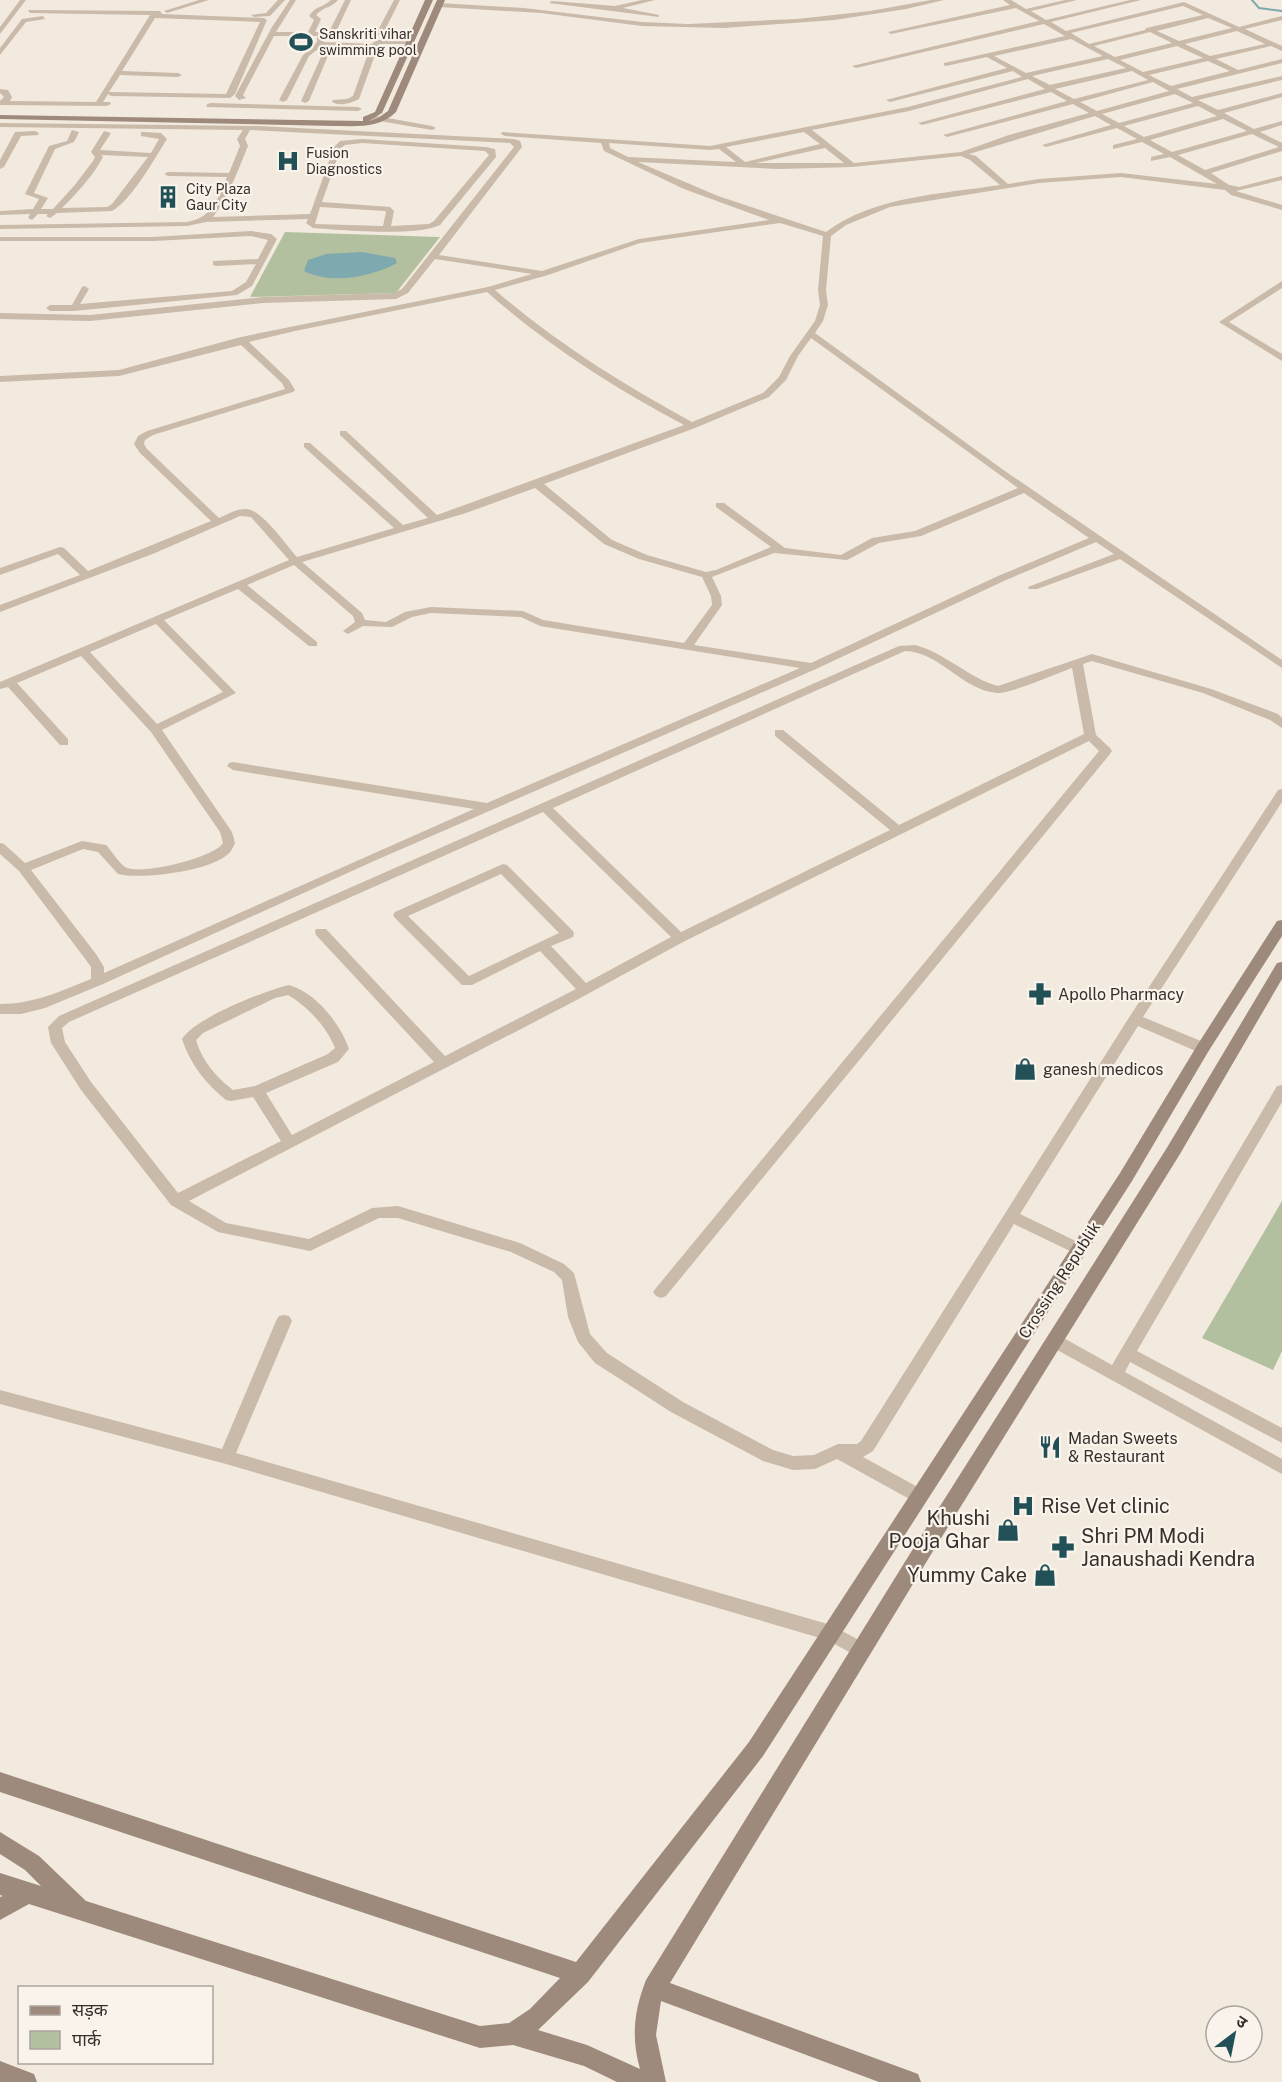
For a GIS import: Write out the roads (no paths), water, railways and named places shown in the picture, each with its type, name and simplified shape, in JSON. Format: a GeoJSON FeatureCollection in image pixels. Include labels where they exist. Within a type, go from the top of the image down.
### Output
{"type":"FeatureCollection","features":[{"type":"Feature","properties":{"kind":"street"},"geometry":{"type":"LineString","coordinates":[[0,32],[23,0]]}},
{"type":"Feature","properties":{"kind":"street"},"geometry":{"type":"LineString","coordinates":[[39,0],[30,11],[74,8],[264,15],[270,14],[282,0]]}},
{"type":"Feature","properties":{"kind":"street"},"geometry":{"type":"LineString","coordinates":[[161,13],[206,0]]}},
{"type":"Feature","properties":{"kind":"street"},"geometry":{"type":"LineString","coordinates":[[293,0],[239,96],[246,99],[305,101],[354,99],[376,42],[413,38]]}},
{"type":"Feature","properties":{"kind":"street"},"geometry":{"type":"LineString","coordinates":[[310,35],[318,19],[312,16],[317,9],[330,5],[335,0]]}},
{"type":"Feature","properties":{"kind":"street"},"geometry":{"type":"LineString","coordinates":[[283,100],[306,55],[320,40],[332,32],[348,0]]}},
{"type":"Feature","properties":{"kind":"street"},"geometry":{"type":"LineString","coordinates":[[380,33],[398,0]]}},
{"type":"Feature","properties":{"kind":"street"},"geometry":{"type":"LineString","coordinates":[[0,117],[128,118],[335,125],[371,117],[378,113],[429,0]]}},
{"type":"Feature","properties":{"kind":"street"},"geometry":{"type":"LineString","coordinates":[[613,8],[652,0]]}},
{"type":"Feature","properties":{"kind":"street"},"geometry":{"type":"LineString","coordinates":[[774,14],[847,10],[901,0]]}},
{"type":"Feature","properties":{"kind":"street"},"geometry":{"type":"LineString","coordinates":[[0,125],[265,129],[381,120],[392,112],[440,3],[513,8],[646,25],[734,25],[830,18],[887,11],[941,0]]}},
{"type":"Feature","properties":{"kind":"street"},"geometry":{"type":"LineString","coordinates":[[1006,0],[1088,46],[1255,131],[1282,148]]}},
{"type":"Feature","properties":{"kind":"street"},"geometry":{"type":"LineString","coordinates":[[1024,11],[1074,0]]}},
{"type":"Feature","properties":{"kind":"street"},"geometry":{"type":"LineString","coordinates":[[856,66],[1138,0]]}},
{"type":"Feature","properties":{"kind":"street"},"geometry":{"type":"LineString","coordinates":[[538,2],[572,2],[613,8],[645,16],[721,17]]}},
{"type":"Feature","properties":{"kind":"street"},"geometry":{"type":"LineString","coordinates":[[946,64],[1184,4],[1282,49]]}},
{"type":"Feature","properties":{"kind":"street"},"geometry":{"type":"LineString","coordinates":[[891,32],[1016,6]]}},
{"type":"Feature","properties":{"kind":"street"},"geometry":{"type":"LineString","coordinates":[[1088,46],[1211,15]]}},
{"type":"Feature","properties":{"kind":"street"},"geometry":{"type":"LineString","coordinates":[[98,104],[116,73],[153,16],[264,20],[231,94],[222,97],[188,97],[174,87],[116,73]]}},
{"type":"Feature","properties":{"kind":"street"},"geometry":{"type":"LineString","coordinates":[[0,53],[26,18],[136,18]]}},
{"type":"Feature","properties":{"kind":"street"},"geometry":{"type":"LineString","coordinates":[[1127,18],[1237,72]]}},
{"type":"Feature","properties":{"kind":"street"},"geometry":{"type":"LineString","coordinates":[[371,117],[432,128],[696,148],[720,146],[909,109],[1027,76],[1180,45],[1282,18]]}},
{"type":"Feature","properties":{"kind":"street"},"geometry":{"type":"LineString","coordinates":[[332,32],[380,33],[413,38]]}},
{"type":"Feature","properties":{"kind":"street"},"geometry":{"type":"LineString","coordinates":[[273,34],[310,35],[330,44],[374,46]]}},
{"type":"Feature","properties":{"kind":"street"},"geometry":{"type":"LineString","coordinates":[[1143,74],[1282,41]]}},
{"type":"Feature","properties":{"kind":"street"},"geometry":{"type":"LineString","coordinates":[[305,101],[330,44]]}},
{"type":"Feature","properties":{"kind":"street"},"geometry":{"type":"LineString","coordinates":[[988,55],[1205,172],[1234,193],[1282,208]]}},
{"type":"Feature","properties":{"kind":"street"},"geometry":{"type":"LineString","coordinates":[[626,159],[745,166],[852,165],[962,154],[1174,89],[1282,61]]}},
{"type":"Feature","properties":{"kind":"street"},"geometry":{"type":"LineString","coordinates":[[891,100],[1013,69]]}},
{"type":"Feature","properties":{"kind":"street"},"geometry":{"type":"LineString","coordinates":[[922,123],[1132,69]]}},
{"type":"Feature","properties":{"kind":"street"},"geometry":{"type":"LineString","coordinates":[[1192,99],[1282,78]]}},
{"type":"Feature","properties":{"kind":"street"},"geometry":{"type":"LineString","coordinates":[[946,135],[1069,100],[1154,80]]}},
{"type":"Feature","properties":{"kind":"street"},"geometry":{"type":"LineString","coordinates":[[111,94],[174,87]]}},
{"type":"Feature","properties":{"kind":"street"},"geometry":{"type":"LineString","coordinates":[[174,87],[167,104],[358,109]]}},
{"type":"Feature","properties":{"kind":"street"},"geometry":{"type":"LineString","coordinates":[[929,90],[947,98],[1012,137]]}},
{"type":"Feature","properties":{"kind":"street"},"geometry":{"type":"LineString","coordinates":[[0,91],[5,92],[8,97],[2,106]]}},
{"type":"Feature","properties":{"kind":"street"},"geometry":{"type":"LineString","coordinates":[[1116,147],[1282,95]]}},
{"type":"Feature","properties":{"kind":"street"},"geometry":{"type":"LineString","coordinates":[[183,105],[188,97]]}},
{"type":"Feature","properties":{"kind":"street"},"geometry":{"type":"LineString","coordinates":[[1046,145],[1200,103]]}},
{"type":"Feature","properties":{"kind":"street"},"geometry":{"type":"LineString","coordinates":[[2,106],[121,104]]}},
{"type":"Feature","properties":{"kind":"street"},"geometry":{"type":"LineString","coordinates":[[2,106],[250,116],[517,143],[528,135]]}},
{"type":"Feature","properties":{"kind":"street"},"geometry":{"type":"LineString","coordinates":[[250,116],[256,106]]}},
{"type":"Feature","properties":{"kind":"street"},"geometry":{"type":"LineString","coordinates":[[1154,159],[1282,123]]}},
{"type":"Feature","properties":{"kind":"street"},"geometry":{"type":"LineString","coordinates":[[248,128],[241,139],[251,143]]}},
{"type":"Feature","properties":{"kind":"street"},"geometry":{"type":"LineString","coordinates":[[804,128],[852,165]]}},
{"type":"Feature","properties":{"kind":"street"},"geometry":{"type":"LineString","coordinates":[[206,220],[214,212],[231,175],[251,143],[265,129]]}},
{"type":"Feature","properties":{"kind":"street"},"geometry":{"type":"LineString","coordinates":[[27,228],[44,198],[29,194],[52,148],[70,142],[75,132]]}},
{"type":"Feature","properties":{"kind":"street"},"geometry":{"type":"LineString","coordinates":[[95,152],[108,133]]}},
{"type":"Feature","properties":{"kind":"street"},"geometry":{"type":"LineString","coordinates":[[0,167],[18,134],[108,133],[162,136],[163,139],[115,206],[99,211],[0,213]]}},
{"type":"Feature","properties":{"kind":"street"},"geometry":{"type":"LineString","coordinates":[[362,141],[492,151],[493,155],[437,223],[418,228],[318,228],[310,223],[312,216],[338,147],[343,143],[362,141]]}},
{"type":"Feature","properties":{"kind":"street"},"geometry":{"type":"LineString","coordinates":[[604,141],[607,149],[666,179],[778,220],[827,235]]}},
{"type":"Feature","properties":{"kind":"street"},"geometry":{"type":"LineString","coordinates":[[0,316],[90,318],[263,300],[396,296],[405,291],[470,211],[518,147],[517,143]]}},
{"type":"Feature","properties":{"kind":"street"},"geometry":{"type":"LineString","coordinates":[[745,166],[748,163],[826,145]]}},
{"type":"Feature","properties":{"kind":"street"},"geometry":{"type":"LineString","coordinates":[[720,146],[745,166]]}},
{"type":"Feature","properties":{"kind":"street"},"geometry":{"type":"LineString","coordinates":[[1205,172],[1282,148]]}},
{"type":"Feature","properties":{"kind":"street"},"geometry":{"type":"LineString","coordinates":[[95,152],[153,155]]}},
{"type":"Feature","properties":{"kind":"street"},"geometry":{"type":"LineString","coordinates":[[44,227],[51,213],[77,188],[99,158],[95,152]]}},
{"type":"Feature","properties":{"kind":"street"},"geometry":{"type":"LineString","coordinates":[[962,154],[973,158],[1006,186]]}},
{"type":"Feature","properties":{"kind":"street"},"geometry":{"type":"LineString","coordinates":[[168,174],[231,175]]}},
{"type":"Feature","properties":{"kind":"street"},"geometry":{"type":"LineString","coordinates":[[64,742],[5,684],[295,561],[435,519],[692,426],[766,395],[783,378],[794,356],[819,321],[824,305],[822,290],[827,235],[843,223],[888,205],[1006,186],[1110,174],[1228,188],[1246,188],[1282,178]]}},
{"type":"Feature","properties":{"kind":"street"},"geometry":{"type":"LineString","coordinates":[[318,204],[387,209],[390,211],[386,229]]}},
{"type":"Feature","properties":{"kind":"street"},"geometry":{"type":"LineString","coordinates":[[0,227],[187,224],[206,220],[312,216]]}},
{"type":"Feature","properties":{"kind":"street"},"geometry":{"type":"LineString","coordinates":[[0,379],[119,373],[241,340],[489,289],[545,273],[639,241],[778,220]]}},
{"type":"Feature","properties":{"kind":"street"},"geometry":{"type":"LineString","coordinates":[[75,239],[81,226]]}},
{"type":"Feature","properties":{"kind":"street"},"geometry":{"type":"LineString","coordinates":[[86,239],[92,226]]}},
{"type":"Feature","properties":{"kind":"street"},"geometry":{"type":"LineString","coordinates":[[0,239],[269,236],[272,242],[246,288],[234,293],[74,308],[0,309]]}},
{"type":"Feature","properties":{"kind":"street"},"geometry":{"type":"LineString","coordinates":[[432,256],[545,273]]}},
{"type":"Feature","properties":{"kind":"street"},"geometry":{"type":"LineString","coordinates":[[216,263],[262,261]]}},
{"type":"Feature","properties":{"kind":"street"},"geometry":{"type":"LineString","coordinates":[[1282,284],[1222,322],[1282,358]]}},
{"type":"Feature","properties":{"kind":"street"},"geometry":{"type":"LineString","coordinates":[[74,308],[84,289]]}},
{"type":"Feature","properties":{"kind":"street"},"geometry":{"type":"LineString","coordinates":[[489,289],[530,325],[647,402],[692,426]]}},
{"type":"Feature","properties":{"kind":"street"},"geometry":{"type":"LineString","coordinates":[[392,308],[396,296]]}},
{"type":"Feature","properties":{"kind":"street"},"geometry":{"type":"LineString","coordinates":[[811,334],[1025,489],[1282,665]]}},
{"type":"Feature","properties":{"kind":"street"},"geometry":{"type":"LineString","coordinates":[[217,521],[143,451],[139,444],[141,438],[150,433],[290,390],[286,382],[241,340]]}},
{"type":"Feature","properties":{"kind":"street"},"geometry":{"type":"LineString","coordinates":[[343,433],[435,519]]}},
{"type":"Feature","properties":{"kind":"street"},"geometry":{"type":"LineString","coordinates":[[308,445],[402,530]]}},
{"type":"Feature","properties":{"kind":"street"},"geometry":{"type":"LineString","coordinates":[[537,483],[608,542],[643,557],[706,575],[718,573],[763,552],[781,550],[843,558],[876,540],[917,534],[1025,489]]}},
{"type":"Feature","properties":{"kind":"street"},"geometry":{"type":"LineString","coordinates":[[720,505],[781,550]]}},
{"type":"Feature","properties":{"kind":"street"},"geometry":{"type":"LineString","coordinates":[[0,609],[87,576],[238,513],[255,515],[295,561],[358,615],[361,623]]}},
{"type":"Feature","properties":{"kind":"street"},"geometry":{"type":"LineString","coordinates":[[0,1009],[21,1009],[45,1004],[488,807],[812,667],[1002,578],[1097,538]]}},
{"type":"Feature","properties":{"kind":"street"},"geometry":{"type":"LineString","coordinates":[[0,572],[60,550],[87,576]]}},
{"type":"Feature","properties":{"kind":"street"},"geometry":{"type":"LineString","coordinates":[[1033,587],[1121,555]]}},
{"type":"Feature","properties":{"kind":"street"},"geometry":{"type":"LineString","coordinates":[[686,648],[717,606],[716,596],[706,575]]}},
{"type":"Feature","properties":{"kind":"street"},"geometry":{"type":"LineString","coordinates":[[239,585],[313,644]]}},
{"type":"Feature","properties":{"kind":"street"},"geometry":{"type":"LineString","coordinates":[[348,631],[361,623],[388,626],[420,611],[523,614],[540,623],[812,667]]}},
{"type":"Feature","properties":{"kind":"street"},"geometry":{"type":"LineString","coordinates":[[155,729],[230,693],[158,620]]}},
{"type":"Feature","properties":{"kind":"street"},"geometry":{"type":"LineString","coordinates":[[1282,724],[1274,717],[1207,691],[1092,657],[999,690],[983,686],[921,650],[903,648],[59,1022],[55,1027],[58,1042],[86,1086],[176,1201],[223,1228],[310,1245],[377,1212],[398,1212],[515,1247],[560,1268],[569,1277],[576,1317],[583,1337],[601,1358],[677,1407],[769,1456],[793,1463],[815,1462],[838,1451],[860,1451],[867,1446],[1135,1019],[1282,793]]}},
{"type":"Feature","properties":{"kind":"street"},"geometry":{"type":"LineString","coordinates":[[22,868],[82,845],[102,848],[114,864],[132,874],[210,859],[223,852],[229,843],[226,832],[155,729],[83,651]]}},
{"type":"Feature","properties":{"kind":"street"},"geometry":{"type":"LineString","coordinates":[[661,1292],[1106,751],[1090,736],[1077,662]]}},
{"type":"Feature","properties":{"kind":"street"},"geometry":{"type":"LineString","coordinates":[[779,733],[899,831]]}},
{"type":"Feature","properties":{"kind":"street"},"geometry":{"type":"LineString","coordinates":[[176,1201],[585,990],[680,938],[1090,736]]}},
{"type":"Feature","properties":{"kind":"street"},"geometry":{"type":"LineString","coordinates":[[233,766],[488,807]]}},
{"type":"Feature","properties":{"kind":"street"},"geometry":{"type":"LineString","coordinates":[[545,807],[680,938]]}},
{"type":"Feature","properties":{"kind":"street"},"geometry":{"type":"LineString","coordinates":[[0,847],[22,868],[91,957],[97,967],[98,981]]}},
{"type":"Feature","properties":{"kind":"street"},"geometry":{"type":"LineString","coordinates":[[503,868],[568,934],[542,945],[467,982],[399,915],[503,868]]}},
{"type":"Feature","properties":{"kind":"street","name":"Crossing Republik"},"geometry":{"type":"LineString","coordinates":[[513,2034],[538,2017],[580,1974],[756,1749],[1126,1177],[1203,1048],[1282,925]]}},
{"type":"Feature","properties":{"kind":"street"},"geometry":{"type":"LineString","coordinates":[[321,932],[443,1063]]}},
{"type":"Feature","properties":{"kind":"street"},"geometry":{"type":"LineString","coordinates":[[542,945],[585,990]]}},
{"type":"Feature","properties":{"kind":"street"},"geometry":{"type":"LineString","coordinates":[[655,2082],[643,2046],[646,2013],[654,1988],[1174,1150],[1282,967]]}},
{"type":"Feature","properties":{"kind":"street"},"geometry":{"type":"LineString","coordinates":[[289,990],[301,994],[340,1039],[342,1049],[333,1058],[257,1091],[231,1096],[219,1088],[192,1052],[189,1040],[198,1029],[272,994],[289,990]]}},
{"type":"Feature","properties":{"kind":"street"},"geometry":{"type":"LineString","coordinates":[[1135,1019],[1203,1048]]}},
{"type":"Feature","properties":{"kind":"street"},"geometry":{"type":"LineString","coordinates":[[1114,1374],[1282,1090]]}},
{"type":"Feature","properties":{"kind":"street"},"geometry":{"type":"LineString","coordinates":[[257,1091],[289,1142]]}},
{"type":"Feature","properties":{"kind":"street"},"geometry":{"type":"LineString","coordinates":[[1011,1216],[1079,1250]]}},
{"type":"Feature","properties":{"kind":"street"},"geometry":{"type":"LineString","coordinates":[[226,1457],[284,1321]]}},
{"type":"Feature","properties":{"kind":"street"},"geometry":{"type":"LineString","coordinates":[[1055,1341],[1282,1467]]}},
{"type":"Feature","properties":{"kind":"street"},"geometry":{"type":"LineString","coordinates":[[1126,1353],[1279,1435],[1264,1457]]}},
{"type":"Feature","properties":{"kind":"street"},"geometry":{"type":"LineString","coordinates":[[0,1397],[226,1457],[831,1633],[862,1650]]}},
{"type":"Feature","properties":{"kind":"street"},"geometry":{"type":"LineString","coordinates":[[838,1451],[919,1496]]}},
{"type":"Feature","properties":{"kind":"street"},"geometry":{"type":"LineString","coordinates":[[0,1782],[580,1974]]}},
{"type":"Feature","properties":{"kind":"street"},"geometry":{"type":"LineString","coordinates":[[0,1842],[32,1863],[80,1910]]}},
{"type":"Feature","properties":{"kind":"street"},"geometry":{"type":"LineString","coordinates":[[0,1884],[480,2037],[513,2034],[587,2056],[642,2082]]}},
{"type":"Feature","properties":{"kind":"street"},"geometry":{"type":"LineString","coordinates":[[0,1909],[28,1893]]}},
{"type":"Feature","properties":{"kind":"street"},"geometry":{"type":"LineString","coordinates":[[654,1988],[910,2082]]}},
{"type":"Feature","properties":{"kind":"street"},"geometry":{"type":"LineString","coordinates":[[0,2072],[26,2082]]}},
{"type":"Feature","properties":{"kind":"water"},"geometry":{"type":"Polygon","coordinates":[[[362,252],[395,258],[397,263],[351,278],[326,278],[304,271],[308,260],[326,254],[362,252]]]}},
{"type":"Feature","properties":{"kind":"waterway"},"geometry":{"type":"LineString","coordinates":[[1252,0],[1259,8],[1282,11]]}},
{"type":"Feature","properties":{"kind":"place","name":"Sanskriti vihar swimming pool"},"geometry":{"type":"Point","coordinates":[301,42]}},
{"type":"Feature","properties":{"kind":"place","name":"Fusion Diagnostics"},"geometry":{"type":"Point","coordinates":[288,161]}},
{"type":"Feature","properties":{"kind":"place","name":"City Plaza Gaur City"},"geometry":{"type":"Point","coordinates":[168,197]}},
{"type":"Feature","properties":{"kind":"place","name":"Apollo Pharmacy"},"geometry":{"type":"Point","coordinates":[1040,994]}},
{"type":"Feature","properties":{"kind":"place","name":"ganesh medicos"},"geometry":{"type":"Point","coordinates":[1025,1069]}},
{"type":"Feature","properties":{"kind":"place","name":"Madan Sweets & Restaurant"},"geometry":{"type":"Point","coordinates":[1050,1447]}},
{"type":"Feature","properties":{"kind":"place","name":"Rise Vet clinic"},"geometry":{"type":"Point","coordinates":[1023,1506]}},
{"type":"Feature","properties":{"kind":"place","name":"Khushi Pooja Ghar"},"geometry":{"type":"Point","coordinates":[1008,1530]}},
{"type":"Feature","properties":{"kind":"place","name":"Shri PM Modi Janaushadi Kendra"},"geometry":{"type":"Point","coordinates":[1063,1547]}},
{"type":"Feature","properties":{"kind":"place","name":"Yummy Cake"},"geometry":{"type":"Point","coordinates":[1045,1575]}}]}
